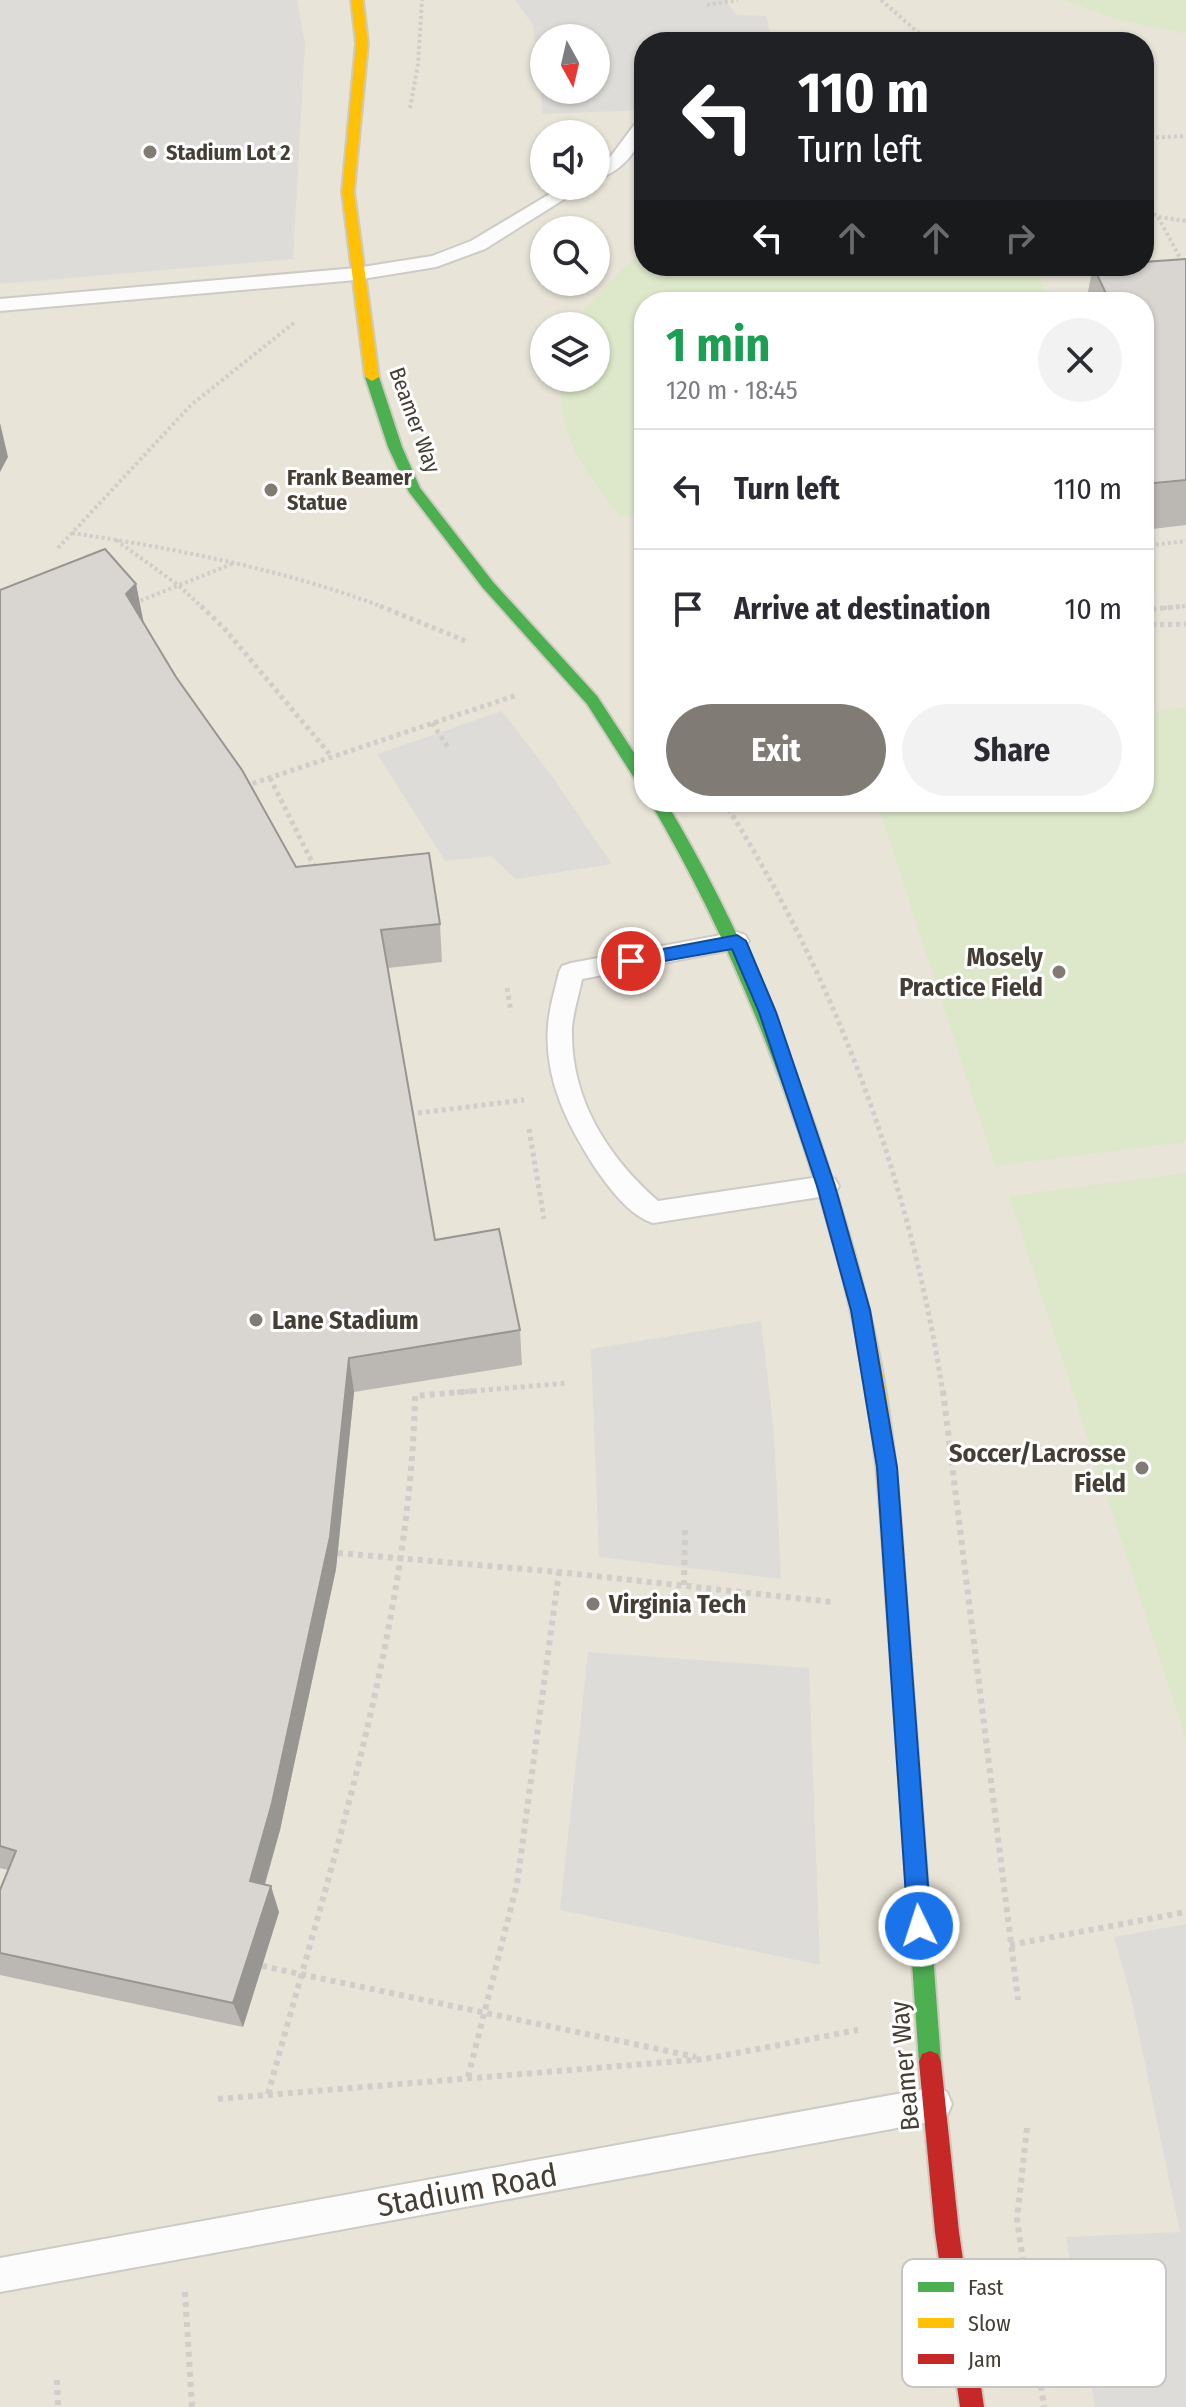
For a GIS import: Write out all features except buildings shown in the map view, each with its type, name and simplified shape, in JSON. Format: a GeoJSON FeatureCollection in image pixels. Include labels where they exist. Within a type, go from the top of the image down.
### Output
{"type":"FeatureCollection","features":[{"type":"Feature","properties":{"kind":"main road","name":"Beamer Way"},"geometry":{"type":"LineString","coordinates":[[357,0],[362,43],[348,192],[356,274],[372,380],[395,447],[414,489],[488,585],[592,700],[634,765]]}},
{"type":"Feature","properties":{"kind":"main road","name":"Beamer Way"},"geometry":{"type":"LineString","coordinates":[[665,812],[692,853],[737,941],[768,1012],[826,1186],[861,1310],[887,1467],[935,2104],[951,2259]]}},
{"type":"Feature","properties":{"kind":"main road","name":"Beamer Way"},"geometry":{"type":"LineString","coordinates":[[969,2387],[972,2407]]}},
{"type":"Feature","properties":{"kind":"lane"},"geometry":{"type":"LineString","coordinates":[[610,166],[634,137]]}},
{"type":"Feature","properties":{"kind":"lane"},"geometry":{"type":"LineString","coordinates":[[0,305],[356,274],[436,261],[478,245],[553,200]]}},
{"type":"Feature","properties":{"kind":"lane"},"geometry":{"type":"LineString","coordinates":[[737,941],[571,972],[560,1027],[564,1075],[578,1120],[619,1182],[653,1212],[826,1186]]}},
{"type":"Feature","properties":{"kind":"lane","name":"Stadium Road"},"geometry":{"type":"LineString","coordinates":[[0,2275],[935,2104]]}},
{"type":"Feature","properties":{"kind":"path"},"geometry":{"type":"LineString","coordinates":[[408,119],[418,64],[422,0]]}},
{"type":"Feature","properties":{"kind":"path"},"geometry":{"type":"LineString","coordinates":[[707,5],[738,0]]}},
{"type":"Feature","properties":{"kind":"path"},"geometry":{"type":"LineString","coordinates":[[881,0],[918,32]]}},
{"type":"Feature","properties":{"kind":"path"},"geometry":{"type":"LineString","coordinates":[[1154,138],[1186,136]]}},
{"type":"Feature","properties":{"kind":"path"},"geometry":{"type":"LineString","coordinates":[[1154,214],[1186,269]]}},
{"type":"Feature","properties":{"kind":"path"},"geometry":{"type":"LineString","coordinates":[[1158,217],[1186,221]]}},
{"type":"Feature","properties":{"kind":"path"},"geometry":{"type":"LineString","coordinates":[[58,548],[191,405],[302,316]]}},
{"type":"Feature","properties":{"kind":"path"},"geometry":{"type":"LineString","coordinates":[[72,533],[235,563],[311,583],[426,622],[477,646]]}},
{"type":"Feature","properties":{"kind":"path"},"geometry":{"type":"LineString","coordinates":[[115,540],[178,585],[224,628],[332,757]]}},
{"type":"Feature","properties":{"kind":"path"},"geometry":{"type":"LineString","coordinates":[[1154,545],[1186,541]]}},
{"type":"Feature","properties":{"kind":"path"},"geometry":{"type":"LineString","coordinates":[[128,606],[235,563]]}},
{"type":"Feature","properties":{"kind":"path"},"geometry":{"type":"LineString","coordinates":[[1154,609],[1186,606]]}},
{"type":"Feature","properties":{"kind":"path"},"geometry":{"type":"LineString","coordinates":[[1154,625],[1186,624]]}},
{"type":"Feature","properties":{"kind":"path"},"geometry":{"type":"LineString","coordinates":[[234,789],[529,691]]}},
{"type":"Feature","properties":{"kind":"path"},"geometry":{"type":"LineString","coordinates":[[432,723],[448,747]]}},
{"type":"Feature","properties":{"kind":"path"},"geometry":{"type":"LineString","coordinates":[[270,778],[317,872]]}},
{"type":"Feature","properties":{"kind":"path"},"geometry":{"type":"LineString","coordinates":[[410,1114],[533,1099]]}},
{"type":"Feature","properties":{"kind":"path"},"geometry":{"type":"LineString","coordinates":[[268,2094],[358,1757],[403,1558],[415,1457],[415,1396],[568,1383]]}},
{"type":"Feature","properties":{"kind":"path"},"geometry":{"type":"LineString","coordinates":[[684,1585],[685,1530]]}},
{"type":"Feature","properties":{"kind":"path"},"geometry":{"type":"LineString","coordinates":[[338,1553],[559,1572],[831,1602]]}},
{"type":"Feature","properties":{"kind":"path"},"geometry":{"type":"LineString","coordinates":[[468,2077],[517,1884],[559,1572]]}},
{"type":"Feature","properties":{"kind":"path"},"geometry":{"type":"LineString","coordinates":[[1010,1945],[1186,1912]]}},
{"type":"Feature","properties":{"kind":"path"},"geometry":{"type":"LineString","coordinates":[[262,1966],[705,2059]]}},
{"type":"Feature","properties":{"kind":"path"},"geometry":{"type":"LineString","coordinates":[[218,2099],[705,2059],[858,2030]]}},
{"type":"Feature","properties":{"kind":"path"},"geometry":{"type":"LineString","coordinates":[[1023,2259],[1017,2219],[1027,2128]]}},
{"type":"Feature","properties":{"kind":"path"},"geometry":{"type":"LineString","coordinates":[[182,2242],[192,2407]]}},
{"type":"Feature","properties":{"kind":"path"},"geometry":{"type":"LineString","coordinates":[[57,2380],[58,2407]]}},
{"type":"Feature","properties":{"kind":"path"},"geometry":{"type":"LineString","coordinates":[[1041,2387],[1044,2407]]}},
{"type":"Feature","properties":{"kind":"shaded area","name":"Virginia Tech"},"geometry":{"type":"Polygon","coordinates":[[[0,0],[1186,0],[1186,2407],[0,2407],[0,0]]]}},
{"type":"Feature","properties":{"kind":"shaded area","name":"Stadium Lot 2"},"geometry":{"type":"Polygon","coordinates":[[[0,0],[297,0],[305,44],[293,259],[0,284],[0,0]]]}},
{"type":"Feature","properties":{"kind":"shaded area"},"geometry":{"type":"Polygon","coordinates":[[[515,0],[725,0],[737,15],[766,16],[770,32],[634,32],[634,110],[543,114],[542,104],[610,104],[610,24],[532,24],[515,0]]]}},
{"type":"Feature","properties":{"kind":"shaded area"},"geometry":{"type":"Polygon","coordinates":[[[502,711],[551,775],[612,864],[516,879],[491,856],[445,861],[377,754],[502,711]]]}},
{"type":"Feature","properties":{"kind":"shaded area"},"geometry":{"type":"Polygon","coordinates":[[[761,1321],[774,1431],[781,1579],[599,1557],[591,1349],[761,1321]]]}},
{"type":"Feature","properties":{"kind":"shaded area"},"geometry":{"type":"Polygon","coordinates":[[[588,1652],[809,1668],[820,1965],[560,1910],[588,1652]]]}},
{"type":"Feature","properties":{"kind":"shaded area"},"geometry":{"type":"Polygon","coordinates":[[[1186,1924],[1186,2407],[1095,2407],[1092,2387],[1166,2387],[1166,2259],[1070,2259],[1066,2237],[1180,2232],[1131,1997],[1114,1937],[1186,1924]]]}},
{"type":"Feature","properties":{"kind":"green space"},"geometry":{"type":"Polygon","coordinates":[[[1063,0],[1186,0],[1186,34],[1119,20],[1063,0]]]}},
{"type":"Feature","properties":{"kind":"green space"},"geometry":{"type":"Polygon","coordinates":[[[634,259],[634,276],[1038,276],[1046,292],[634,292],[634,515],[620,516],[576,453],[568,436],[561,399],[561,392],[610,392],[610,312],[582,312],[597,296],[610,296],[610,283],[634,259]]]}},
{"type":"Feature","properties":{"kind":"green space","name":"Mosely Practice Field"},"geometry":{"type":"Polygon","coordinates":[[[1186,707],[1186,1142],[995,1166],[880,812],[1154,812],[1154,711],[1186,707]]]}},
{"type":"Feature","properties":{"kind":"green space","name":"Soccer/Lacrosse Field"},"geometry":{"type":"Polygon","coordinates":[[[1186,1173],[1186,1740],[1009,1196],[1186,1173]]]}},
{"type":"Feature","properties":{"kind":"traffic: fast"},"geometry":{"type":"LineString","coordinates":[[372,377],[395,447],[414,489],[488,585],[592,700],[634,765]]}},
{"type":"Feature","properties":{"kind":"traffic: fast"},"geometry":{"type":"LineString","coordinates":[[664,812],[743,962],[808,1132]]}},
{"type":"Feature","properties":{"kind":"traffic: fast"},"geometry":{"type":"LineString","coordinates":[[895,1580],[930,2062]]}},
{"type":"Feature","properties":{"kind":"traffic: slow"},"geometry":{"type":"LineString","coordinates":[[357,0],[362,43],[348,192],[372,377]]}},
{"type":"Feature","properties":{"kind":"traffic: slow"},"geometry":{"type":"LineString","coordinates":[[808,1132],[843,1243],[870,1356],[883,1439],[895,1580]]}},
{"type":"Feature","properties":{"kind":"traffic: jam"},"geometry":{"type":"LineString","coordinates":[[930,2062],[951,2259]]}},
{"type":"Feature","properties":{"kind":"traffic: jam"},"geometry":{"type":"LineString","coordinates":[[969,2387],[972,2407]]}},
{"type":"Feature","properties":{"kind":"place","name":"Stadium Lot 2"},"geometry":{"type":"Point","coordinates":[150,152]}},
{"type":"Feature","properties":{"kind":"place","name":"Frank Beamer Statue"},"geometry":{"type":"Point","coordinates":[271,490]}},
{"type":"Feature","properties":{"kind":"place","name":"Mosely Practice Field"},"geometry":{"type":"Point","coordinates":[1059,972]}},
{"type":"Feature","properties":{"kind":"place","name":"Lane Stadium"},"geometry":{"type":"Point","coordinates":[256,1320]}},
{"type":"Feature","properties":{"kind":"place","name":"Soccer/Lacrosse Field"},"geometry":{"type":"Point","coordinates":[1142,1468]}},
{"type":"Feature","properties":{"kind":"place","name":"Virginia Tech"},"geometry":{"type":"Point","coordinates":[593,1604]}},
{"type":"Feature","properties":{"kind":"route"},"geometry":{"type":"LineString","coordinates":[[631,961],[737,941],[768,1012],[826,1186],[861,1310],[887,1467],[919,1926]]}}]}
